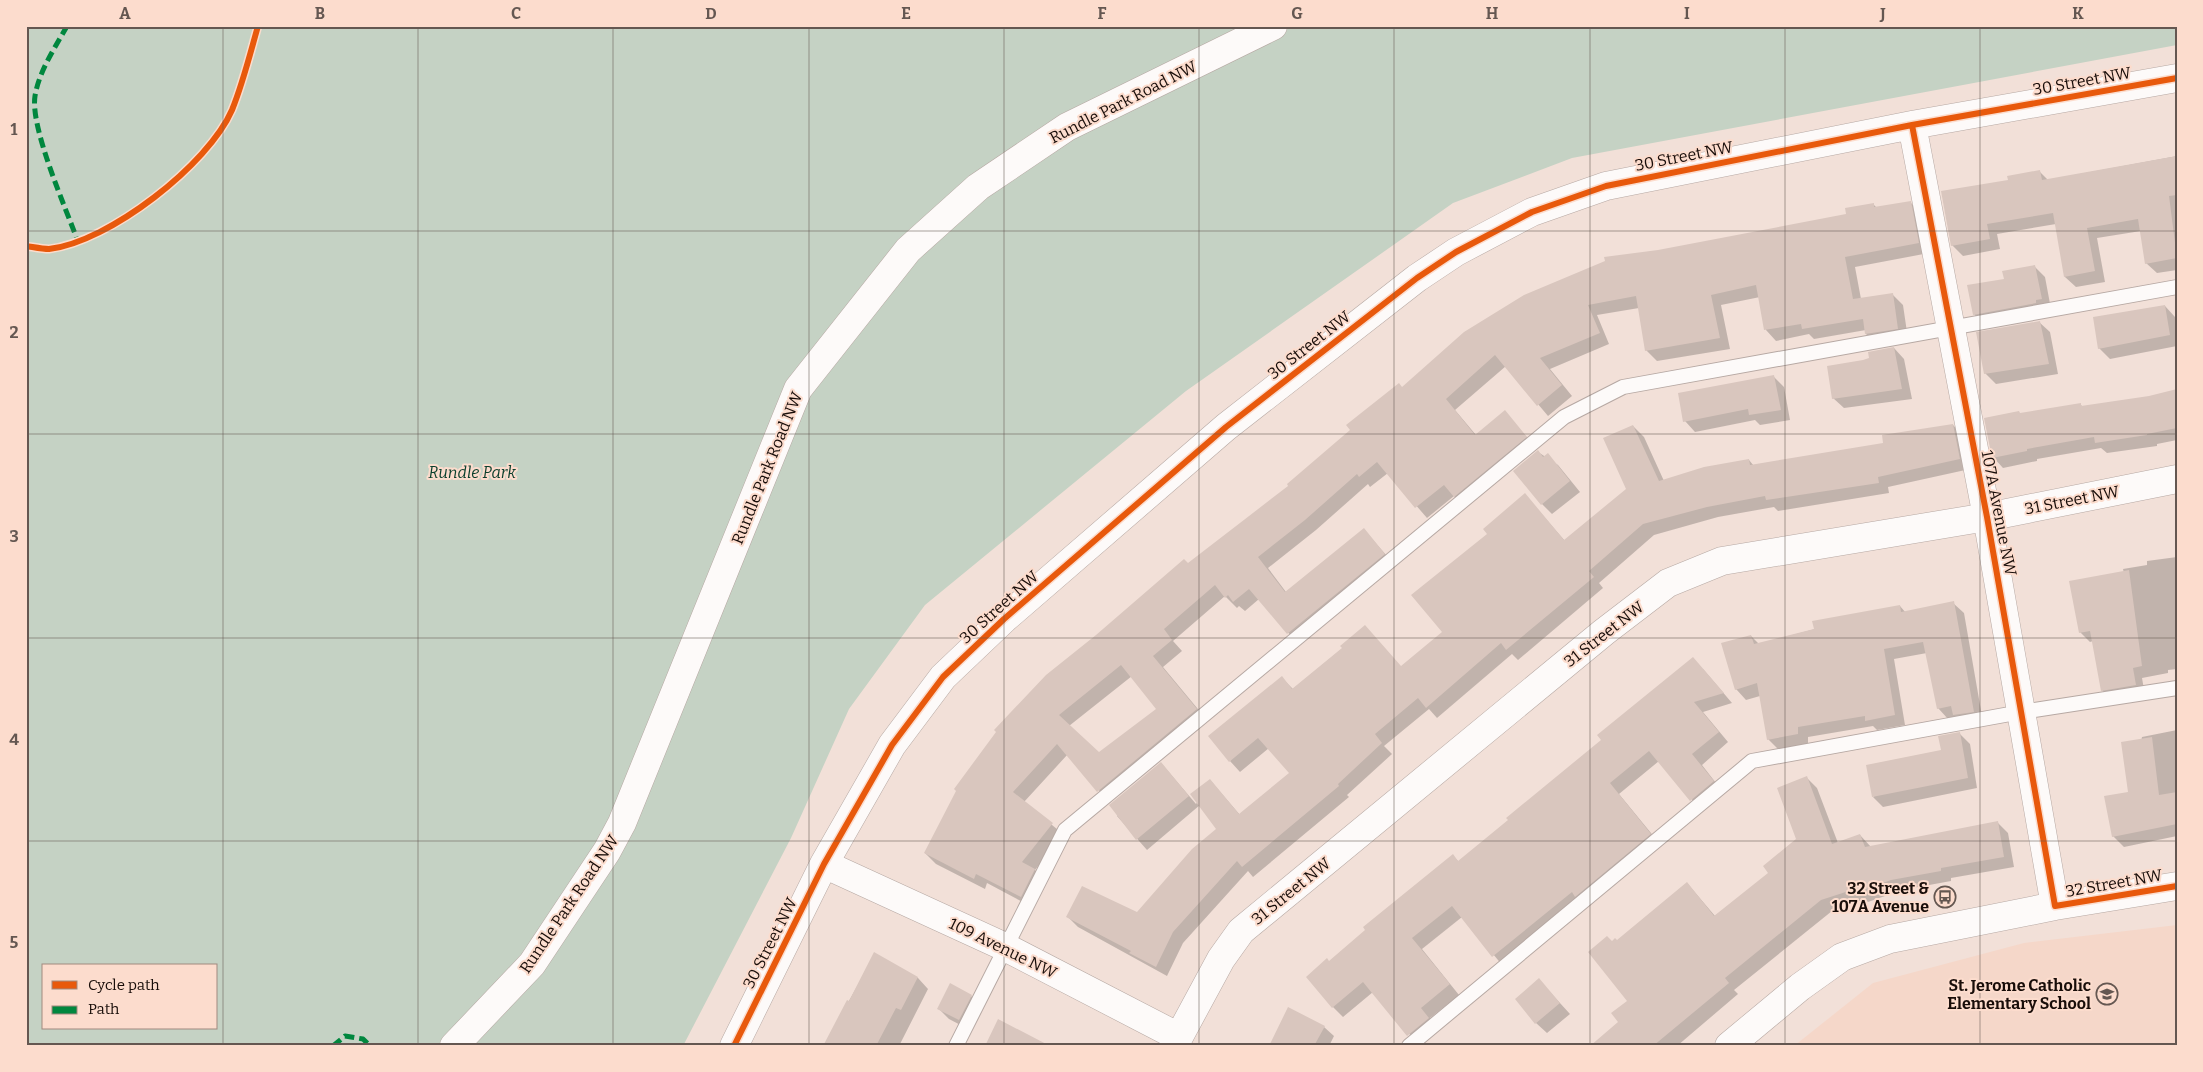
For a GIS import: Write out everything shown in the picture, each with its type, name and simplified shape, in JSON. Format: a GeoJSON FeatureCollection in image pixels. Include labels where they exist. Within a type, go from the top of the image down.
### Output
{"type":"FeatureCollection","features":[{"type":"Feature","properties":{"kind":"street","name":"Rundle Park Road NW"},"geometry":{"type":"LineString","coordinates":[[454,1046],[532,964],[608,851],[622,823],[798,389],[908,250],[978,186],[1067,127],[1273,26]]}},
{"type":"Feature","properties":{"kind":"street","name":"30 Street NW"},"geometry":{"type":"LineString","coordinates":[[734,1046],[824,864],[892,745],[943,677],[1004,619],[1226,427],[1417,278],[1456,252],[1532,212],[1606,186],[1912,125],[2177,78]]}},
{"type":"Feature","properties":{"kind":"street","name":"107A Avenue NW"},"geometry":{"type":"LineString","coordinates":[[1912,125],[1949,327],[1987,517],[2055,906]]}},
{"type":"Feature","properties":{"kind":"street","name":"31 Street NW"},"geometry":{"type":"LineString","coordinates":[[1176,1041],[1221,959],[1241,931],[1604,632],[1668,583],[1722,561],[1987,517],[2177,479]]}},
{"type":"Feature","properties":{"kind":"street","name":"109 Avenue NW"},"geometry":{"type":"LineString","coordinates":[[824,864],[1005,947],[1176,1041]]}},
{"type":"Feature","properties":{"kind":"street","name":"32 Street NW"},"geometry":{"type":"LineString","coordinates":[[1729,1046],[1800,987],[1842,957],[1890,939],[2055,906],[2177,886]]}},
{"type":"Feature","properties":{"kind":"lane"},"geometry":{"type":"LineString","coordinates":[[956,1046],[1065,830],[1564,417],[1624,387],[1949,327],[2177,288]]}},
{"type":"Feature","properties":{"kind":"lane"},"geometry":{"type":"LineString","coordinates":[[1409,1046],[1752,761],[2021,712],[2177,688]]}},
{"type":"Feature","properties":{"kind":"shaded area"},"geometry":{"type":"Polygon","coordinates":[[[2177,925],[2177,1046],[1794,1046],[1873,983],[2024,943],[2177,925]]]}},
{"type":"Feature","properties":{"kind":"green space","name":"Rundle Park"},"geometry":{"type":"Polygon","coordinates":[[[26,26],[2177,26],[2177,45],[1572,158],[1453,203],[1186,391],[925,605],[849,709],[791,838],[683,1046],[26,1046],[26,26]]]}},
{"type":"Feature","properties":{"kind":"building"},"geometry":{"type":"Polygon","coordinates":[[[2177,156],[2177,195],[2169,196],[2177,258],[2145,264],[2138,219],[2087,228],[2095,271],[2064,277],[2053,213],[1987,224],[1990,239],[1951,246],[1941,191],[2008,180],[2007,176],[2040,170],[2042,180],[2177,156]]]}},
{"type":"Feature","properties":{"kind":"building"},"geometry":{"type":"Polygon","coordinates":[[[1911,201],[1919,243],[1845,257],[1853,299],[1893,293],[1898,329],[1865,334],[1863,319],[1802,329],[1801,324],[1764,330],[1756,285],[1711,295],[1720,338],[1645,351],[1636,296],[1588,305],[1600,333],[1540,358],[1562,385],[1537,406],[1495,355],[1446,399],[1475,435],[1505,410],[1527,437],[1454,497],[1444,485],[1415,508],[1377,462],[1359,477],[1357,474],[1305,520],[1258,557],[1285,592],[1364,528],[1385,554],[1287,634],[1249,589],[1233,602],[1228,595],[1225,598],[1215,585],[1164,629],[1172,640],[1153,656],[1197,709],[1097,792],[1057,744],[1013,792],[1053,823],[1022,862],[1035,869],[1021,897],[976,874],[974,879],[924,853],[956,791],[954,789],[996,732],[994,730],[1046,675],[1096,635],[1184,559],[1188,563],[1288,486],[1287,484],[1350,430],[1346,425],[1399,383],[1402,387],[1464,332],[1524,295],[1605,261],[1604,257],[1658,250],[1846,214],[1845,208],[1874,203],[1874,207],[1911,201]],[[1121,665],[1059,715],[1099,752],[1156,709],[1121,665]]]}},
{"type":"Feature","properties":{"kind":"building"},"geometry":{"type":"Polygon","coordinates":[[[2035,265],[2042,299],[2036,300],[2036,303],[1973,315],[1967,285],[2004,279],[2002,271],[2035,265]]]}},
{"type":"Feature","properties":{"kind":"building"},"geometry":{"type":"Polygon","coordinates":[[[2165,305],[2170,335],[2098,349],[2093,317],[2165,305]]]}},
{"type":"Feature","properties":{"kind":"building"},"geometry":{"type":"Polygon","coordinates":[[[2040,321],[2049,364],[1984,374],[1976,332],[2040,321]]]}},
{"type":"Feature","properties":{"kind":"building"},"geometry":{"type":"Polygon","coordinates":[[[1894,347],[1902,389],[1832,399],[1827,366],[1863,360],[1869,358],[1868,352],[1894,347]]]}},
{"type":"Feature","properties":{"kind":"building"},"geometry":{"type":"Polygon","coordinates":[[[1774,375],[1781,410],[1749,415],[1748,409],[1683,422],[1678,393],[1774,375]]]}},
{"type":"Feature","properties":{"kind":"building"},"geometry":{"type":"Polygon","coordinates":[[[2177,389],[2177,428],[2095,443],[2094,437],[2027,449],[2027,451],[1992,458],[1984,418],[2019,411],[2020,413],[2081,403],[2081,406],[2149,396],[2177,389]]]}},
{"type":"Feature","properties":{"kind":"building"},"geometry":{"type":"Polygon","coordinates":[[[1953,424],[1960,459],[1878,477],[1879,483],[1766,500],[1765,496],[1707,507],[1643,524],[1589,571],[1594,577],[1506,650],[1501,643],[1426,708],[1418,698],[1375,734],[1382,743],[1338,784],[1339,786],[1242,867],[1237,861],[1173,932],[1156,967],[1129,953],[1131,951],[1066,917],[1082,886],[1137,912],[1192,849],[1216,829],[1190,794],[1210,779],[1239,814],[1289,773],[1258,738],[1229,762],[1208,736],[1282,676],[1292,689],[1342,648],[1340,646],[1365,625],[1401,666],[1442,632],[1411,595],[1487,534],[1483,529],[1525,493],[1564,540],[1626,489],[1603,438],[1633,425],[1659,481],[1704,467],[1749,459],[1750,465],[1883,443],[1882,435],[1953,424]]]}},
{"type":"Feature","properties":{"kind":"building"},"geometry":{"type":"Polygon","coordinates":[[[1538,450],[1543,457],[1548,453],[1570,481],[1541,505],[1513,471],[1538,450]]]}},
{"type":"Feature","properties":{"kind":"building"},"geometry":{"type":"Polygon","coordinates":[[[2129,570],[2142,666],[2133,668],[2136,685],[2101,691],[2090,631],[2079,633],[2069,581],[2129,570]]]}},
{"type":"Feature","properties":{"kind":"building"},"geometry":{"type":"Polygon","coordinates":[[[1954,601],[1974,712],[1953,715],[1951,706],[1937,709],[1923,642],[1884,649],[1895,715],[1865,721],[1865,716],[1798,727],[1798,734],[1767,740],[1757,683],[1735,690],[1721,643],[1751,635],[1754,644],[1814,629],[1812,621],[1900,605],[1901,612],[1954,601]]]}},
{"type":"Feature","properties":{"kind":"building"},"geometry":{"type":"Polygon","coordinates":[[[1693,657],[1724,693],[1694,702],[1719,732],[1692,754],[1714,781],[1690,801],[1649,751],[1610,783],[1651,834],[1575,897],[1572,892],[1492,957],[1452,906],[1412,938],[1450,984],[1421,1008],[1429,1018],[1407,1036],[1363,982],[1332,1008],[1306,977],[1327,958],[1329,961],[1365,930],[1363,927],[1453,854],[1458,861],[1508,820],[1506,818],[1601,740],[1597,735],[1693,657]]]}},
{"type":"Feature","properties":{"kind":"building"},"geometry":{"type":"Polygon","coordinates":[[[1960,732],[1968,778],[1872,797],[1866,765],[1941,750],[1938,736],[1960,732]]]}},
{"type":"Feature","properties":{"kind":"building"},"geometry":{"type":"Polygon","coordinates":[[[2152,737],[2159,795],[2177,792],[2177,824],[2112,837],[2104,796],[2128,792],[2121,742],[2152,737]]]}},
{"type":"Feature","properties":{"kind":"building"},"geometry":{"type":"Polygon","coordinates":[[[1161,762],[1189,796],[1136,840],[1109,805],[1161,762]]]}},
{"type":"Feature","properties":{"kind":"building"},"geometry":{"type":"Polygon","coordinates":[[[1807,776],[1832,844],[1860,834],[1865,847],[1998,821],[2004,857],[1941,868],[1941,871],[1891,880],[1856,893],[1855,889],[1821,900],[1725,978],[1729,983],[1653,1046],[1590,1046],[1618,1022],[1611,1013],[1627,1001],[1588,952],[1607,936],[1612,941],[1615,938],[1617,940],[1687,882],[1714,916],[1768,873],[1763,866],[1796,839],[1777,788],[1807,776]]]}},
{"type":"Feature","properties":{"kind":"building"},"geometry":{"type":"Polygon","coordinates":[[[874,952],[918,977],[901,1010],[896,1008],[876,1046],[823,1046],[847,1000],[849,1001],[874,952]]]}},
{"type":"Feature","properties":{"kind":"building"},"geometry":{"type":"Polygon","coordinates":[[[1539,978],[1560,1003],[1535,1024],[1515,999],[1539,978]]]}},
{"type":"Feature","properties":{"kind":"building"},"geometry":{"type":"Polygon","coordinates":[[[950,983],[972,995],[959,1020],[937,1009],[950,983]]]}},
{"type":"Feature","properties":{"kind":"building"},"geometry":{"type":"Polygon","coordinates":[[[1288,1007],[1325,1026],[1314,1046],[1269,1046],[1288,1007]]]}},
{"type":"Feature","properties":{"kind":"building"},"geometry":{"type":"Polygon","coordinates":[[[998,1019],[1050,1046],[985,1046],[998,1019]]]}},
{"type":"Feature","properties":{"kind":"marked path"},"geometry":{"type":"LineString","coordinates":[[67,26],[40,78],[35,96],[35,110],[43,147],[78,242]]}},
{"type":"Feature","properties":{"kind":"marked path"},"geometry":{"type":"LineString","coordinates":[[333,1046],[345,1036],[363,1039],[370,1046]]}},
{"type":"Feature","properties":{"kind":"cycle path"},"geometry":{"type":"LineString","coordinates":[[26,246],[49,249],[73,243],[100,232],[154,198],[179,176],[202,154],[220,131],[232,110],[258,26]]}},
{"type":"Feature","properties":{"kind":"cycle path"},"geometry":{"type":"LineString","coordinates":[[734,1046],[824,864],[892,745],[943,677],[1004,619],[1226,427],[1417,278],[1456,252],[1532,212],[1606,186],[1912,125],[2177,78]]}},
{"type":"Feature","properties":{"kind":"cycle path"},"geometry":{"type":"LineString","coordinates":[[1912,125],[1987,517],[2055,906],[2177,886]]}},
{"type":"Feature","properties":{"kind":"place","name":"32 Street & 107A Avenue"},"geometry":{"type":"Point","coordinates":[1945,897]}},
{"type":"Feature","properties":{"kind":"place","name":"St. Jerome Catholic Elementary School"},"geometry":{"type":"Point","coordinates":[2107,994]}}]}
